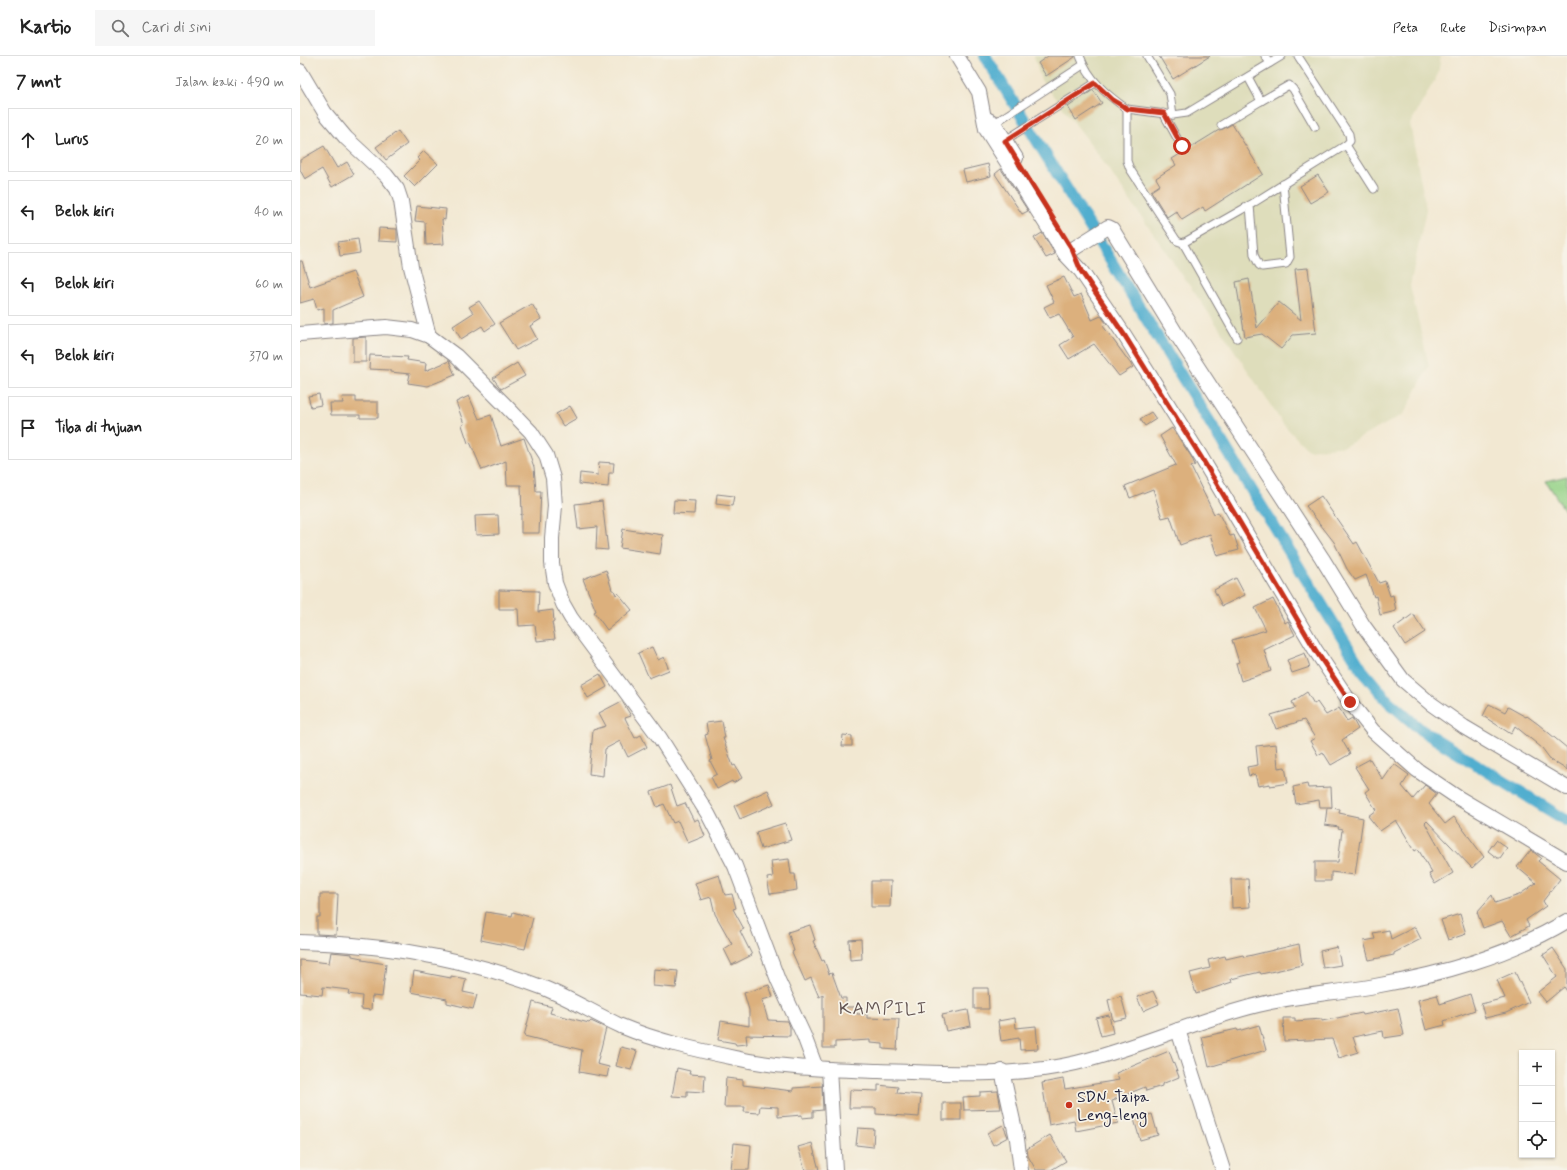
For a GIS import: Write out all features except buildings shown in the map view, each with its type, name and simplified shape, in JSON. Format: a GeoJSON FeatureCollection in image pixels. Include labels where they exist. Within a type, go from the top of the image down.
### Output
{"type":"FeatureCollection","features":[{"type":"Feature","properties":{"kind":"street"},"geometry":{"type":"LineString","coordinates":[[958,56],[979,92],[991,122],[1072,249],[1081,271],[1125,336],[1201,457],[1316,651],[1350,702],[1374,731],[1388,745],[1423,774],[1458,797],[1567,862]]}},
{"type":"Feature","properties":{"kind":"street"},"geometry":{"type":"LineString","coordinates":[[300,71],[325,113],[346,138],[386,175],[397,189],[401,201],[411,267],[429,336]]}},
{"type":"Feature","properties":{"kind":"street"},"geometry":{"type":"LineString","coordinates":[[1072,249],[1105,229],[1109,227],[1112,229],[1175,332],[1318,552],[1363,625],[1404,680],[1430,703],[1464,727],[1567,788]]}},
{"type":"Feature","properties":{"kind":"street"},"geometry":{"type":"LineString","coordinates":[[300,334],[386,327],[412,330],[429,336],[456,356],[500,400],[531,432],[546,455],[553,478],[555,506],[552,538],[552,563],[555,583],[563,604],[571,618],[660,738],[708,814],[735,866],[778,980],[804,1036],[823,1069],[835,1170]]}},
{"type":"Feature","properties":{"kind":"street"},"geometry":{"type":"LineString","coordinates":[[300,942],[364,946],[415,952],[445,958],[546,989],[624,1027],[660,1040],[750,1061],[823,1069],[939,1073],[1037,1069],[1075,1063],[1256,1005],[1376,986],[1479,962],[1514,948],[1567,921]]}},
{"type":"Feature","properties":{"kind":"street"},"geometry":{"type":"LineString","coordinates":[[1178,1030],[1223,1170]]}},
{"type":"Feature","properties":{"kind":"street"},"geometry":{"type":"LineString","coordinates":[[1002,1071],[1017,1139],[1021,1170]]}},
{"type":"Feature","properties":{"kind":"lane"},"geometry":{"type":"LineString","coordinates":[[1080,56],[1083,65],[1095,83],[1113,100],[1128,109],[1173,115],[1187,113],[1282,56]]}},
{"type":"Feature","properties":{"kind":"lane"},"geometry":{"type":"LineString","coordinates":[[1147,56],[1170,94],[1173,115]]}},
{"type":"Feature","properties":{"kind":"lane"},"geometry":{"type":"LineString","coordinates":[[1265,56],[1270,63]]}},
{"type":"Feature","properties":{"kind":"lane"},"geometry":{"type":"LineString","coordinates":[[1183,243],[1250,205],[1346,145],[1350,141],[1349,134],[1298,56]]}},
{"type":"Feature","properties":{"kind":"lane"},"geometry":{"type":"LineString","coordinates":[[991,122],[1083,65]]}},
{"type":"Feature","properties":{"kind":"lane"},"geometry":{"type":"LineString","coordinates":[[1248,77],[1261,101]]}},
{"type":"Feature","properties":{"kind":"lane"},"geometry":{"type":"LineString","coordinates":[[1004,141],[1095,83]]}},
{"type":"Feature","properties":{"kind":"lane"},"geometry":{"type":"LineString","coordinates":[[1221,125],[1289,85],[1293,89],[1315,127]]}},
{"type":"Feature","properties":{"kind":"lane"},"geometry":{"type":"LineString","coordinates":[[1128,109],[1126,151],[1130,169],[1177,240],[1183,243],[1237,338]]}},
{"type":"Feature","properties":{"kind":"lane"},"geometry":{"type":"LineString","coordinates":[[1164,113],[1182,146]]}},
{"type":"Feature","properties":{"kind":"lane"},"geometry":{"type":"LineString","coordinates":[[1346,145],[1374,189]]}},
{"type":"Feature","properties":{"kind":"lane"},"geometry":{"type":"LineString","coordinates":[[1250,205],[1254,254],[1257,261],[1262,267],[1286,264],[1290,256],[1283,184]]}},
{"type":"Feature","properties":{"kind":"shaded area"},"geometry":{"type":"Polygon","coordinates":[[[1034,56],[1441,56],[1438,74],[1410,124],[1426,209],[1410,286],[1429,366],[1404,414],[1345,446],[1308,450],[1283,424],[1224,335],[1090,143],[1041,80],[1034,56]]]}},
{"type":"Feature","properties":{"kind":"green space"},"geometry":{"type":"Polygon","coordinates":[[[1567,476],[1567,514],[1546,481],[1567,476]]]}},
{"type":"Feature","properties":{"kind":"waterway"},"geometry":{"type":"LineString","coordinates":[[985,56],[1362,670],[1388,701],[1421,730],[1567,821]]}},
{"type":"Feature","properties":{"kind":"place","name":"SDN. Taipa Leng-leng"},"geometry":{"type":"Point","coordinates":[1069,1105]}},
{"type":"Feature","properties":{"kind":"district","name":"KAMPILI"},"geometry":{"type":"Point","coordinates":[883,1008]}},
{"type":"Feature","properties":{"kind":"route"},"geometry":{"type":"LineString","coordinates":[[1182,146],[1164,113],[1128,109],[1113,100],[1095,83],[1005,141],[1058,225],[1076,256],[1081,271],[1125,336],[1201,457],[1316,651],[1350,702]]}}]}
